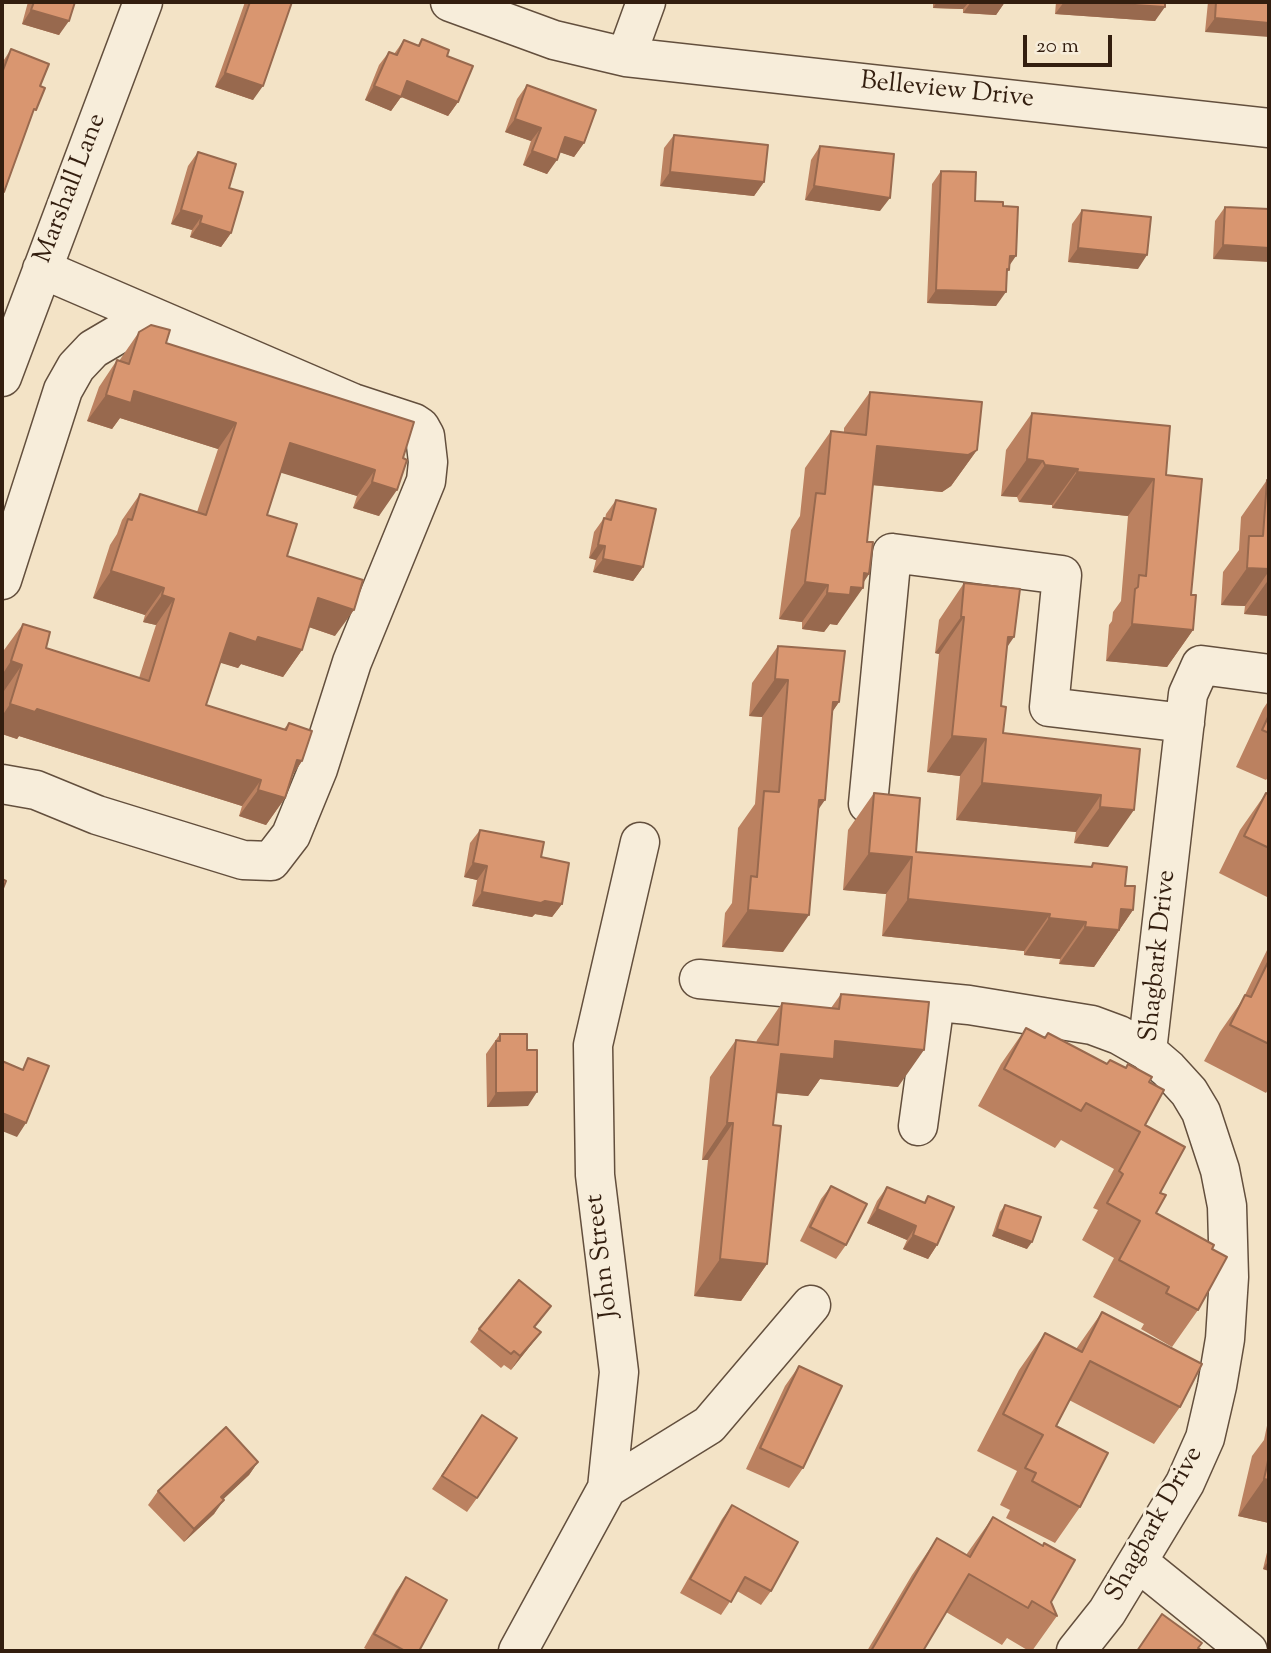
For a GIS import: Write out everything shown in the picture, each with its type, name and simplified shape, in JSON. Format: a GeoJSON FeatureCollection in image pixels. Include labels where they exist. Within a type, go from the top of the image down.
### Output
{"type":"FeatureCollection","features":[{"type":"Feature","properties":{"kind":"street","name":"Marshall Lane"},"geometry":{"type":"LineString","coordinates":[[2,377],[143,2]]}},
{"type":"Feature","properties":{"kind":"street","name":"Belleview Drive"},"geometry":{"type":"LineString","coordinates":[[450,2],[554,40],[626,57],[1269,128]]}},
{"type":"Feature","properties":{"kind":"street"},"geometry":{"type":"LineString","coordinates":[[626,57],[646,2]]}},
{"type":"Feature","properties":{"kind":"street"},"geometry":{"type":"LineString","coordinates":[[2,784],[36,790],[97,815],[243,860],[271,861],[291,835],[318,769],[352,662],[426,481],[428,462],[427,444],[420,427],[414,423],[353,403],[42,269]]}},
{"type":"Feature","properties":{"kind":"street"},"geometry":{"type":"LineString","coordinates":[[2,580],[63,390],[76,367],[93,349],[149,316]]}},
{"type":"Feature","properties":{"kind":"street"},"geometry":{"type":"LineString","coordinates":[[868,804],[892,554],[1062,575],[1049,707],[1185,723]]}},
{"type":"Feature","properties":{"kind":"street","name":"Shagbark Drive"},"geometry":{"type":"LineString","coordinates":[[1076,1651],[1107,1612],[1185,1483],[1205,1438],[1225,1339],[1229,1277],[1227,1206],[1220,1170],[1209,1134],[1189,1092],[1147,1051],[1188,695],[1201,665],[1269,674]]}},
{"type":"Feature","properties":{"kind":"street","name":"John Street"},"geometry":{"type":"LineString","coordinates":[[518,1651],[607,1488],[618,1372],[595,1175],[593,1045],[640,842]]}},
{"type":"Feature","properties":{"kind":"street"},"geometry":{"type":"LineString","coordinates":[[699,979],[935,1002],[1092,1025],[1119,1035],[1147,1051]]}},
{"type":"Feature","properties":{"kind":"street"},"geometry":{"type":"LineString","coordinates":[[918,1126],[935,1002]]}},
{"type":"Feature","properties":{"kind":"street"},"geometry":{"type":"LineString","coordinates":[[607,1488],[709,1425],[811,1305]]}},
{"type":"Feature","properties":{"kind":"street"},"geometry":{"type":"LineString","coordinates":[[1138,1562],[1248,1651]]}},
{"type":"Feature","properties":{"kind":"building"},"geometry":{"type":"Polygon","coordinates":[[[34,2],[75,2],[69,21],[31,10],[34,2]]]}},
{"type":"Feature","properties":{"kind":"building"},"geometry":{"type":"Polygon","coordinates":[[[250,2],[292,2],[263,86],[225,73],[250,2]]]}},
{"type":"Feature","properties":{"kind":"building"},"geometry":{"type":"Polygon","coordinates":[[[1090,2],[1165,2],[1165,7],[1090,2]]]}},
{"type":"Feature","properties":{"kind":"building"},"geometry":{"type":"Polygon","coordinates":[[[1216,2],[1269,2],[1269,23],[1215,18],[1216,2]]]}},
{"type":"Feature","properties":{"kind":"building"},"geometry":{"type":"Polygon","coordinates":[[[422,39],[449,50],[447,56],[473,66],[458,102],[407,81],[401,97],[374,86],[389,52],[397,55],[404,40],[419,46],[422,39]]]}},
{"type":"Feature","properties":{"kind":"building"},"geometry":{"type":"Polygon","coordinates":[[[11,49],[49,64],[40,86],[45,88],[36,110],[34,109],[4,192],[2,73],[11,49]]]}},
{"type":"Feature","properties":{"kind":"building"},"geometry":{"type":"Polygon","coordinates":[[[527,85],[596,110],[584,143],[565,137],[557,160],[532,151],[541,128],[515,119],[527,85]]]}},
{"type":"Feature","properties":{"kind":"building"},"geometry":{"type":"Polygon","coordinates":[[[674,135],[768,145],[764,182],[670,172],[674,135]]]}},
{"type":"Feature","properties":{"kind":"building"},"geometry":{"type":"Polygon","coordinates":[[[820,146],[894,154],[890,198],[814,186],[820,146]]]}},
{"type":"Feature","properties":{"kind":"building"},"geometry":{"type":"Polygon","coordinates":[[[198,152],[236,164],[229,188],[243,192],[231,233],[200,223],[202,216],[181,210],[198,152]]]}},
{"type":"Feature","properties":{"kind":"building"},"geometry":{"type":"Polygon","coordinates":[[[941,171],[976,172],[975,201],[1003,202],[1003,206],[1018,207],[1016,256],[1010,256],[1006,292],[936,290],[941,171]]]}},
{"type":"Feature","properties":{"kind":"building"},"geometry":{"type":"Polygon","coordinates":[[[1225,207],[1269,209],[1269,248],[1223,245],[1225,207]]]}},
{"type":"Feature","properties":{"kind":"building"},"geometry":{"type":"Polygon","coordinates":[[[1082,210],[1151,217],[1147,255],[1078,248],[1082,210]]]}},
{"type":"Feature","properties":{"kind":"building"},"geometry":{"type":"Polygon","coordinates":[[[151,325],[170,330],[166,343],[414,422],[403,458],[407,460],[397,490],[372,482],[375,470],[290,443],[267,515],[297,524],[287,556],[363,580],[354,610],[318,598],[302,650],[258,637],[256,642],[230,633],[206,705],[286,730],[289,723],[312,731],[302,761],[297,760],[285,798],[258,790],[261,780],[37,709],[35,712],[10,704],[22,665],[11,661],[23,624],[50,632],[46,648],[149,681],[174,599],[162,595],[164,588],[111,571],[128,519],[132,520],[140,494],[206,515],[236,423],[134,391],[131,403],[106,395],[117,360],[129,364],[139,332],[151,325]]]}},
{"type":"Feature","properties":{"kind":"building"},"geometry":{"type":"Polygon","coordinates":[[[870,392],[982,402],[977,450],[968,455],[877,446],[867,542],[873,542],[869,574],[864,573],[863,588],[851,587],[850,595],[827,593],[828,585],[805,582],[816,493],[825,494],[831,431],[866,435],[870,392]]]}},
{"type":"Feature","properties":{"kind":"building"},"geometry":{"type":"Polygon","coordinates":[[[1032,413],[1170,426],[1166,475],[1202,479],[1191,595],[1196,595],[1193,630],[1132,624],[1139,575],[1146,576],[1154,479],[1077,472],[1078,469],[1045,465],[1043,461],[1027,459],[1032,413]]]}},
{"type":"Feature","properties":{"kind":"building"},"geometry":{"type":"Polygon","coordinates":[[[1267,480],[1269,569],[1247,568],[1249,536],[1263,536],[1267,480]]]}},
{"type":"Feature","properties":{"kind":"building"},"geometry":{"type":"Polygon","coordinates":[[[616,500],[656,509],[643,567],[603,559],[605,546],[598,545],[604,518],[611,520],[616,500]]]}},
{"type":"Feature","properties":{"kind":"building"},"geometry":{"type":"Polygon","coordinates":[[[964,583],[1020,589],[1014,637],[1008,637],[1001,706],[1006,707],[1003,733],[1140,749],[1134,810],[1100,807],[1101,795],[982,783],[986,739],[952,736],[964,617],[961,617],[964,583]]]}},
{"type":"Feature","properties":{"kind":"building"},"geometry":{"type":"Polygon","coordinates":[[[778,646],[845,651],[839,702],[833,702],[825,800],[819,800],[809,915],[748,910],[751,876],[757,877],[764,791],[779,792],[788,680],[775,679],[778,646]]]}},
{"type":"Feature","properties":{"kind":"building"},"geometry":{"type":"Polygon","coordinates":[[[1269,715],[1269,733],[1262,730],[1269,715]]]}},
{"type":"Feature","properties":{"kind":"building"},"geometry":{"type":"Polygon","coordinates":[[[874,793],[920,798],[916,852],[1092,867],[1093,863],[1127,867],[1125,886],[1135,886],[1133,910],[1121,909],[1119,930],[1085,927],[1086,922],[1049,918],[1050,914],[908,899],[912,857],[869,853],[874,793]]]}},
{"type":"Feature","properties":{"kind":"building"},"geometry":{"type":"Polygon","coordinates":[[[1266,793],[1269,794],[1269,848],[1244,836],[1266,793]]]}},
{"type":"Feature","properties":{"kind":"building"},"geometry":{"type":"Polygon","coordinates":[[[480,830],[544,842],[541,857],[569,863],[562,904],[545,901],[541,903],[482,892],[487,866],[473,863],[480,830]]]}},
{"type":"Feature","properties":{"kind":"building"},"geometry":{"type":"Polygon","coordinates":[[[1269,960],[1269,1044],[1230,1025],[1245,995],[1251,997],[1269,960]]]}},
{"type":"Feature","properties":{"kind":"building"},"geometry":{"type":"Polygon","coordinates":[[[841,994],[929,1002],[924,1050],[835,1041],[834,1059],[781,1054],[773,1125],[781,1126],[767,1264],[720,1259],[733,1123],[727,1123],[736,1040],[778,1045],[782,1003],[839,1009],[841,994]]]}},
{"type":"Feature","properties":{"kind":"building"},"geometry":{"type":"Polygon","coordinates":[[[1026,1028],[1045,1038],[1048,1033],[1107,1064],[1110,1060],[1126,1068],[1128,1064],[1152,1077],[1149,1082],[1164,1090],[1145,1125],[1185,1147],[1160,1193],[1166,1195],[1156,1213],[1214,1245],[1212,1249],[1227,1257],[1198,1310],[1166,1293],[1169,1287],[1119,1260],[1140,1221],[1107,1203],[1123,1174],[1119,1171],[1140,1132],[1086,1103],[1081,1111],[1004,1069],[1026,1028]]]}},
{"type":"Feature","properties":{"kind":"building"},"geometry":{"type":"Polygon","coordinates":[[[500,1034],[527,1034],[527,1050],[537,1050],[537,1092],[496,1093],[496,1041],[500,1041],[500,1034]]]}},
{"type":"Feature","properties":{"kind":"building"},"geometry":{"type":"Polygon","coordinates":[[[28,1058],[49,1066],[26,1123],[2,1113],[2,1061],[23,1070],[28,1058]]]}},
{"type":"Feature","properties":{"kind":"building"},"geometry":{"type":"Polygon","coordinates":[[[831,1186],[867,1204],[846,1245],[810,1227],[831,1186]]]}},
{"type":"Feature","properties":{"kind":"building"},"geometry":{"type":"Polygon","coordinates":[[[887,1187],[925,1203],[928,1196],[954,1207],[937,1245],[913,1235],[916,1226],[877,1209],[887,1187]]]}},
{"type":"Feature","properties":{"kind":"building"},"geometry":{"type":"Polygon","coordinates":[[[1005,1205],[1041,1217],[1032,1242],[997,1229],[1005,1205]]]}},
{"type":"Feature","properties":{"kind":"building"},"geometry":{"type":"Polygon","coordinates":[[[519,1280],[551,1306],[534,1327],[541,1332],[520,1356],[514,1351],[511,1354],[479,1329],[519,1280]]]}},
{"type":"Feature","properties":{"kind":"building"},"geometry":{"type":"Polygon","coordinates":[[[1102,1312],[1202,1364],[1180,1407],[1090,1361],[1056,1426],[1108,1453],[1080,1507],[1032,1481],[1036,1473],[1025,1468],[1043,1435],[1003,1414],[1045,1333],[1082,1352],[1102,1312]]]}},
{"type":"Feature","properties":{"kind":"building"},"geometry":{"type":"Polygon","coordinates":[[[799,1366],[842,1386],[803,1468],[760,1448],[799,1366]]]}},
{"type":"Feature","properties":{"kind":"building"},"geometry":{"type":"Polygon","coordinates":[[[482,1415],[517,1438],[477,1498],[442,1476],[482,1415]]]}},
{"type":"Feature","properties":{"kind":"building"},"geometry":{"type":"Polygon","coordinates":[[[226,1427],[258,1462],[221,1497],[224,1500],[194,1529],[158,1491],[226,1427]]]}},
{"type":"Feature","properties":{"kind":"building"},"geometry":{"type":"Polygon","coordinates":[[[1269,1456],[1269,1480],[1264,1479],[1269,1456]]]}},
{"type":"Feature","properties":{"kind":"building"},"geometry":{"type":"Polygon","coordinates":[[[732,1505],[798,1542],[771,1591],[745,1577],[731,1602],[690,1579],[732,1505]]]}},
{"type":"Feature","properties":{"kind":"building"},"geometry":{"type":"Polygon","coordinates":[[[993,1517],[1043,1546],[1044,1543],[1075,1560],[1051,1602],[1057,1616],[1032,1601],[1028,1608],[969,1574],[923,1651],[871,1651],[937,1538],[970,1557],[993,1517]]]}},
{"type":"Feature","properties":{"kind":"building"},"geometry":{"type":"Polygon","coordinates":[[[406,1577],[447,1600],[419,1651],[405,1651],[374,1634],[406,1577]]]}},
{"type":"Feature","properties":{"kind":"building"},"geometry":{"type":"Polygon","coordinates":[[[1162,1614],[1202,1643],[1198,1648],[1203,1651],[1137,1651],[1162,1614]]]}}]}
